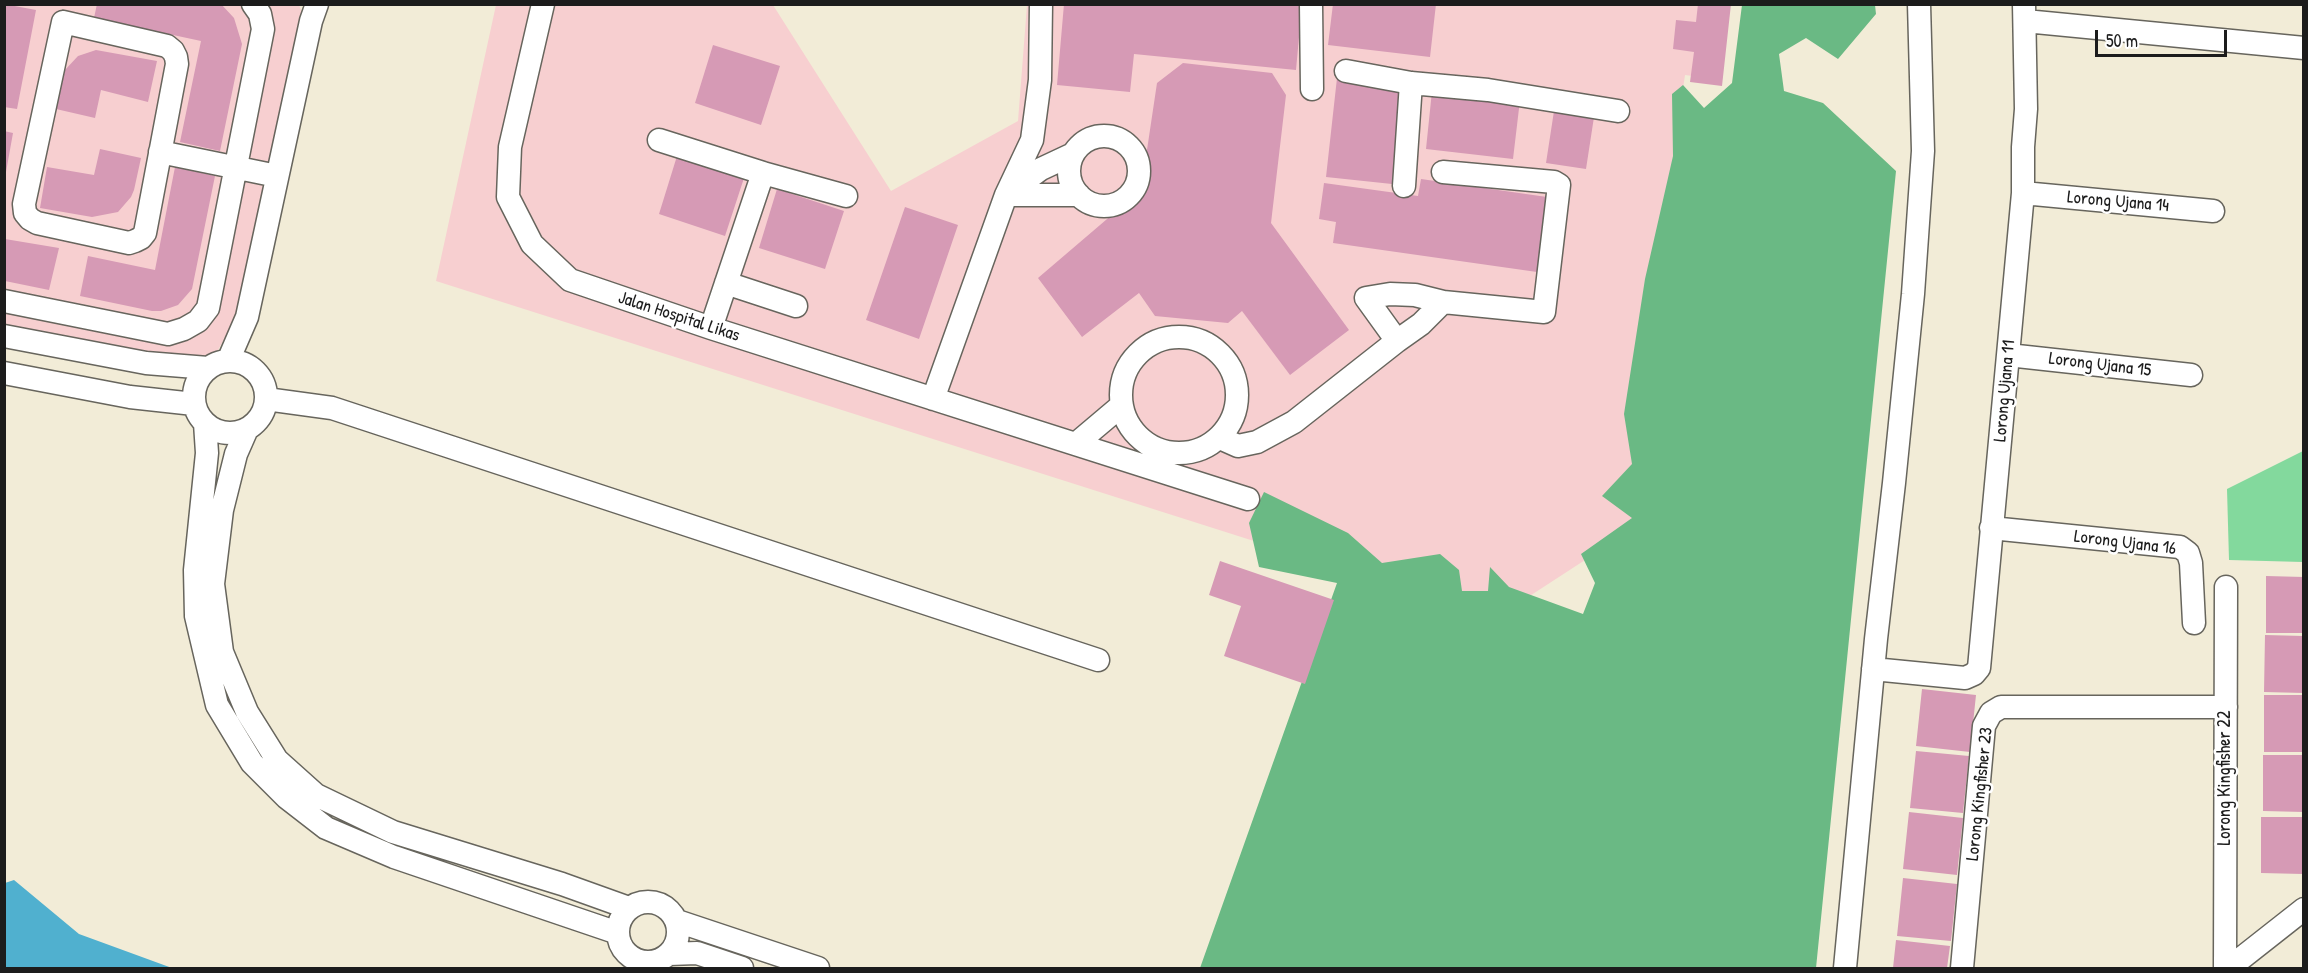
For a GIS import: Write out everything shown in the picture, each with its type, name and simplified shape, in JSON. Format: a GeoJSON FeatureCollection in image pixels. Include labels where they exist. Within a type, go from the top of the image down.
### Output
{"type":"FeatureCollection","features":[{"type":"Feature","properties":{"kind":"street"},"geometry":{"type":"LineString","coordinates":[[4,301],[168,333],[184,329],[198,321],[208,308],[263,29],[260,14],[253,4]]}},
{"type":"Feature","properties":{"kind":"street","name":"Jalan Hospital Likas"},"geometry":{"type":"LineString","coordinates":[[543,4],[510,147],[508,197],[532,244],[570,280],[711,328],[1248,499]]}},
{"type":"Feature","properties":{"kind":"street"},"geometry":{"type":"LineString","coordinates":[[933,399],[1006,195],[1032,140],[1040,80],[1041,4]]}},
{"type":"Feature","properties":{"kind":"street"},"geometry":{"type":"LineString","coordinates":[[1311,4],[1312,89]]}},
{"type":"Feature","properties":{"kind":"street"},"geometry":{"type":"LineString","coordinates":[[1845,969],[1873,669],[1906,365],[1922,175],[1922,57],[1919,4]]}},
{"type":"Feature","properties":{"kind":"street"},"geometry":{"type":"LineString","coordinates":[[250,367],[247,317],[311,10]]}},
{"type":"Feature","properties":{"kind":"street"},"geometry":{"type":"LineString","coordinates":[[65,13],[167,46],[173,51],[177,64],[160,152],[145,233],[135,241],[129,243],[37,223],[25,213],[24,204],[65,13]]}},
{"type":"Feature","properties":{"kind":"street"},"geometry":{"type":"LineString","coordinates":[[2025,13],[2304,48]]}},
{"type":"Feature","properties":{"kind":"street","name":"Lorong Ujana 11"},"geometry":{"type":"LineString","coordinates":[[1873,669],[1965,678],[1974,674],[1979,668],[2023,193],[2026,110],[2025,13]]}},
{"type":"Feature","properties":{"kind":"street"},"geometry":{"type":"LineString","coordinates":[[1346,71],[1411,83],[1488,90],[1618,111]]}},
{"type":"Feature","properties":{"kind":"street"},"geometry":{"type":"LineString","coordinates":[[1404,186],[1411,83]]}},
{"type":"Feature","properties":{"kind":"street"},"geometry":{"type":"LineString","coordinates":[[1006,195],[1078,195],[1095,205],[1107,206],[1118,203],[1131,193],[1137,182],[1137,166],[1133,152],[1115,138],[1103,136],[1090,138],[1080,145],[1073,154],[1069,166],[1071,182],[1078,195]]}},
{"type":"Feature","properties":{"kind":"street"},"geometry":{"type":"LineString","coordinates":[[660,140],[763,173],[846,196]]}},
{"type":"Feature","properties":{"kind":"street"},"geometry":{"type":"LineString","coordinates":[[160,152],[277,176]]}},
{"type":"Feature","properties":{"kind":"street"},"geometry":{"type":"LineString","coordinates":[[1006,195],[1041,169],[1073,154]]}},
{"type":"Feature","properties":{"kind":"street"},"geometry":{"type":"LineString","coordinates":[[1397,340],[1359,291],[1415,295],[1443,302],[1544,312],[1558,185],[1554,182],[1443,172]]}},
{"type":"Feature","properties":{"kind":"street"},"geometry":{"type":"LineString","coordinates":[[711,328],[763,173]]}},
{"type":"Feature","properties":{"kind":"street","name":"Lorong Ujana 14"},"geometry":{"type":"LineString","coordinates":[[2023,193],[2213,211]]}},
{"type":"Feature","properties":{"kind":"street"},"geometry":{"type":"LineString","coordinates":[[726,283],[796,306]]}},
{"type":"Feature","properties":{"kind":"street"},"geometry":{"type":"LineString","coordinates":[[1220,438],[1238,446],[1257,442],[1294,422],[1397,340],[1421,324],[1443,302]]}},
{"type":"Feature","properties":{"kind":"street"},"geometry":{"type":"LineString","coordinates":[[247,317],[218,364],[196,384],[207,453],[195,570],[196,616],[217,705],[252,763],[286,797],[326,828],[394,856],[618,933]]}},
{"type":"Feature","properties":{"kind":"street"},"geometry":{"type":"LineString","coordinates":[[4,336],[146,363],[239,362],[250,367],[259,376],[266,399],[263,411],[248,429],[236,454],[222,510],[213,584],[222,652],[247,712],[277,760],[316,795],[393,832],[562,884],[629,908]]}},
{"type":"Feature","properties":{"kind":"street"},"geometry":{"type":"LineString","coordinates":[[1077,444],[1146,444],[1170,453],[1186,453],[1204,449],[1220,438],[1233,418],[1238,396],[1234,372],[1220,353],[1206,342],[1190,337],[1173,336],[1154,342],[1140,351],[1127,369],[1121,388],[1122,405],[1131,428],[1146,444]]}},
{"type":"Feature","properties":{"kind":"street","name":"Lorong Ujana 15"},"geometry":{"type":"LineString","coordinates":[[2008,355],[2191,375]]}},
{"type":"Feature","properties":{"kind":"street"},"geometry":{"type":"LineString","coordinates":[[4,373],[130,397],[200,414],[224,433],[236,433],[248,429]]}},
{"type":"Feature","properties":{"kind":"street"},"geometry":{"type":"LineString","coordinates":[[266,399],[332,408],[1098,660]]}},
{"type":"Feature","properties":{"kind":"street"},"geometry":{"type":"LineString","coordinates":[[1077,444],[1122,405]]}},
{"type":"Feature","properties":{"kind":"street","name":"Lorong Ujana 16"},"geometry":{"type":"LineString","coordinates":[[1991,528],[2180,547],[2188,553],[2191,563],[2194,623]]}},
{"type":"Feature","properties":{"kind":"street","name":"Lorong Kingfisher 22"},"geometry":{"type":"LineString","coordinates":[[2226,587],[2227,969]]}},
{"type":"Feature","properties":{"kind":"street","name":"Lorong Kingfisher 23"},"geometry":{"type":"LineString","coordinates":[[1962,969],[1984,726],[1991,712],[2001,707],[2226,707]]}},
{"type":"Feature","properties":{"kind":"street"},"geometry":{"type":"LineString","coordinates":[[669,954],[678,939],[677,921],[672,913],[657,902],[647,901],[629,908],[619,923],[618,933],[620,943],[633,958],[652,962],[669,954],[697,953],[742,969]]}},
{"type":"Feature","properties":{"kind":"street"},"geometry":{"type":"LineString","coordinates":[[2227,969],[2304,909]]}},
{"type":"Feature","properties":{"kind":"street"},"geometry":{"type":"LineString","coordinates":[[677,921],[818,969]]}},
{"type":"Feature","properties":{"kind":"shaded area"},"geometry":{"type":"Polygon","coordinates":[[[1724,4],[1722,80],[1685,75],[1635,412],[1642,523],[1502,614],[1386,583],[436,281],[496,5],[773,5],[891,191],[1018,121],[1027,5],[1724,4]]]}},
{"type":"Feature","properties":{"kind":"shaded area"},"geometry":{"type":"Polygon","coordinates":[[[4,5],[299,5],[303,15],[234,322],[218,350],[189,363],[5,326],[4,5]]]}},
{"type":"Feature","properties":{"kind":"green space"},"geometry":{"type":"Polygon","coordinates":[[[1742,5],[1875,5],[1876,14],[1838,59],[1806,38],[1779,54],[1784,91],[1823,103],[1896,171],[1816,968],[1200,968],[1337,583],[1259,567],[1249,523],[1264,492],[1348,533],[1382,563],[1440,554],[1459,570],[1462,591],[1488,591],[1490,567],[1509,587],[1583,614],[1595,583],[1581,554],[1632,518],[1602,496],[1632,464],[1624,414],[1645,279],[1673,156],[1672,94],[1683,85],[1704,108],[1732,83],[1742,5]]]}},
{"type":"Feature","properties":{"kind":"green space"},"geometry":{"type":"Polygon","coordinates":[[[2303,451],[2303,562],[2229,560],[2227,489],[2303,451]]]}},
{"type":"Feature","properties":{"kind":"water"},"geometry":{"type":"Polygon","coordinates":[[[14,880],[79,934],[172,968],[5,968],[5,883],[14,880]]]}},
{"type":"Feature","properties":{"kind":"building"},"geometry":{"type":"Polygon","coordinates":[[[4,4],[36,10],[17,109],[4,107],[4,4]]]}},
{"type":"Feature","properties":{"kind":"building"},"geometry":{"type":"Polygon","coordinates":[[[97,4],[221,4],[234,18],[242,44],[220,151],[180,142],[201,41],[94,18],[97,4]]]}},
{"type":"Feature","properties":{"kind":"building"},"geometry":{"type":"Polygon","coordinates":[[[1064,4],[1302,4],[1296,70],[1134,54],[1130,92],[1057,85],[1064,4]]]}},
{"type":"Feature","properties":{"kind":"building"},"geometry":{"type":"Polygon","coordinates":[[[1333,4],[1436,4],[1430,57],[1328,45],[1333,4]]]}},
{"type":"Feature","properties":{"kind":"building"},"geometry":{"type":"Polygon","coordinates":[[[1698,4],[1731,4],[1722,86],[1690,82],[1694,52],[1673,49],[1676,20],[1696,22],[1698,4]]]}},
{"type":"Feature","properties":{"kind":"building"},"geometry":{"type":"Polygon","coordinates":[[[713,45],[780,66],[761,125],[695,103],[713,45]]]}},
{"type":"Feature","properties":{"kind":"building"},"geometry":{"type":"Polygon","coordinates":[[[96,50],[157,61],[148,102],[101,90],[95,118],[56,109],[65,70],[78,56],[96,50]]]}},
{"type":"Feature","properties":{"kind":"building"},"geometry":{"type":"Polygon","coordinates":[[[1183,63],[1272,73],[1286,95],[1271,223],[1349,330],[1290,375],[1242,311],[1228,323],[1155,316],[1139,293],[1082,337],[1038,278],[1141,190],[1157,83],[1183,63]]]}},
{"type":"Feature","properties":{"kind":"building"},"geometry":{"type":"Polygon","coordinates":[[[1337,78],[1403,85],[1392,184],[1326,177],[1337,78]]]}},
{"type":"Feature","properties":{"kind":"building"},"geometry":{"type":"Polygon","coordinates":[[[1432,91],[1520,100],[1513,159],[1426,149],[1432,91]]]}},
{"type":"Feature","properties":{"kind":"building"},"geometry":{"type":"Polygon","coordinates":[[[1554,111],[1594,117],[1586,169],[1546,163],[1554,111]]]}},
{"type":"Feature","properties":{"kind":"building"},"geometry":{"type":"Polygon","coordinates":[[[4,131],[13,133],[6,172],[4,172],[4,131]]]}},
{"type":"Feature","properties":{"kind":"building"},"geometry":{"type":"Polygon","coordinates":[[[100,149],[141,158],[134,190],[118,212],[92,217],[40,208],[47,167],[94,175],[100,149]]]}},
{"type":"Feature","properties":{"kind":"building"},"geometry":{"type":"Polygon","coordinates":[[[677,156],[744,178],[725,236],[659,214],[677,156]]]}},
{"type":"Feature","properties":{"kind":"building"},"geometry":{"type":"Polygon","coordinates":[[[175,167],[215,176],[192,289],[178,305],[161,311],[80,296],[88,256],[155,270],[175,167]]]}},
{"type":"Feature","properties":{"kind":"building"},"geometry":{"type":"Polygon","coordinates":[[[1421,179],[1547,197],[1537,272],[1333,243],[1336,222],[1319,219],[1324,183],[1418,196],[1421,179]]]}},
{"type":"Feature","properties":{"kind":"building"},"geometry":{"type":"Polygon","coordinates":[[[777,189],[844,211],[825,269],[759,248],[777,189]]]}},
{"type":"Feature","properties":{"kind":"building"},"geometry":{"type":"Polygon","coordinates":[[[905,207],[958,225],[919,339],[866,320],[905,207]]]}},
{"type":"Feature","properties":{"kind":"building"},"geometry":{"type":"Polygon","coordinates":[[[5,239],[59,248],[49,290],[5,281],[5,239]]]}},
{"type":"Feature","properties":{"kind":"building"},"geometry":{"type":"Polygon","coordinates":[[[1220,561],[1334,600],[1305,684],[1224,656],[1241,606],[1209,595],[1220,561]]]}},
{"type":"Feature","properties":{"kind":"building"},"geometry":{"type":"Polygon","coordinates":[[[2266,576],[2304,577],[2304,633],[2266,633],[2266,576]]]}},
{"type":"Feature","properties":{"kind":"building"},"geometry":{"type":"Polygon","coordinates":[[[2265,635],[2304,636],[2304,693],[2264,692],[2265,635]]]}},
{"type":"Feature","properties":{"kind":"building"},"geometry":{"type":"Polygon","coordinates":[[[1922,689],[1976,695],[1970,752],[1916,746],[1922,689]]]}},
{"type":"Feature","properties":{"kind":"building"},"geometry":{"type":"Polygon","coordinates":[[[2264,695],[2304,695],[2304,752],[2264,752],[2264,695]]]}},
{"type":"Feature","properties":{"kind":"building"},"geometry":{"type":"Polygon","coordinates":[[[1916,751],[1969,756],[1963,813],[1910,808],[1916,751]]]}},
{"type":"Feature","properties":{"kind":"building"},"geometry":{"type":"Polygon","coordinates":[[[2263,755],[2304,755],[2304,812],[2263,811],[2263,755]]]}},
{"type":"Feature","properties":{"kind":"building"},"geometry":{"type":"Polygon","coordinates":[[[1909,812],[1963,818],[1957,875],[1903,869],[1909,812]]]}},
{"type":"Feature","properties":{"kind":"building"},"geometry":{"type":"Polygon","coordinates":[[[2261,817],[2304,817],[2303,874],[2261,873],[2261,817]]]}},
{"type":"Feature","properties":{"kind":"building"},"geometry":{"type":"Polygon","coordinates":[[[1903,878],[1957,884],[1951,941],[1897,936],[1903,878]]]}},
{"type":"Feature","properties":{"kind":"building"},"geometry":{"type":"Polygon","coordinates":[[[1896,940],[1950,946],[1947,968],[1893,968],[1896,940]]]}}]}
